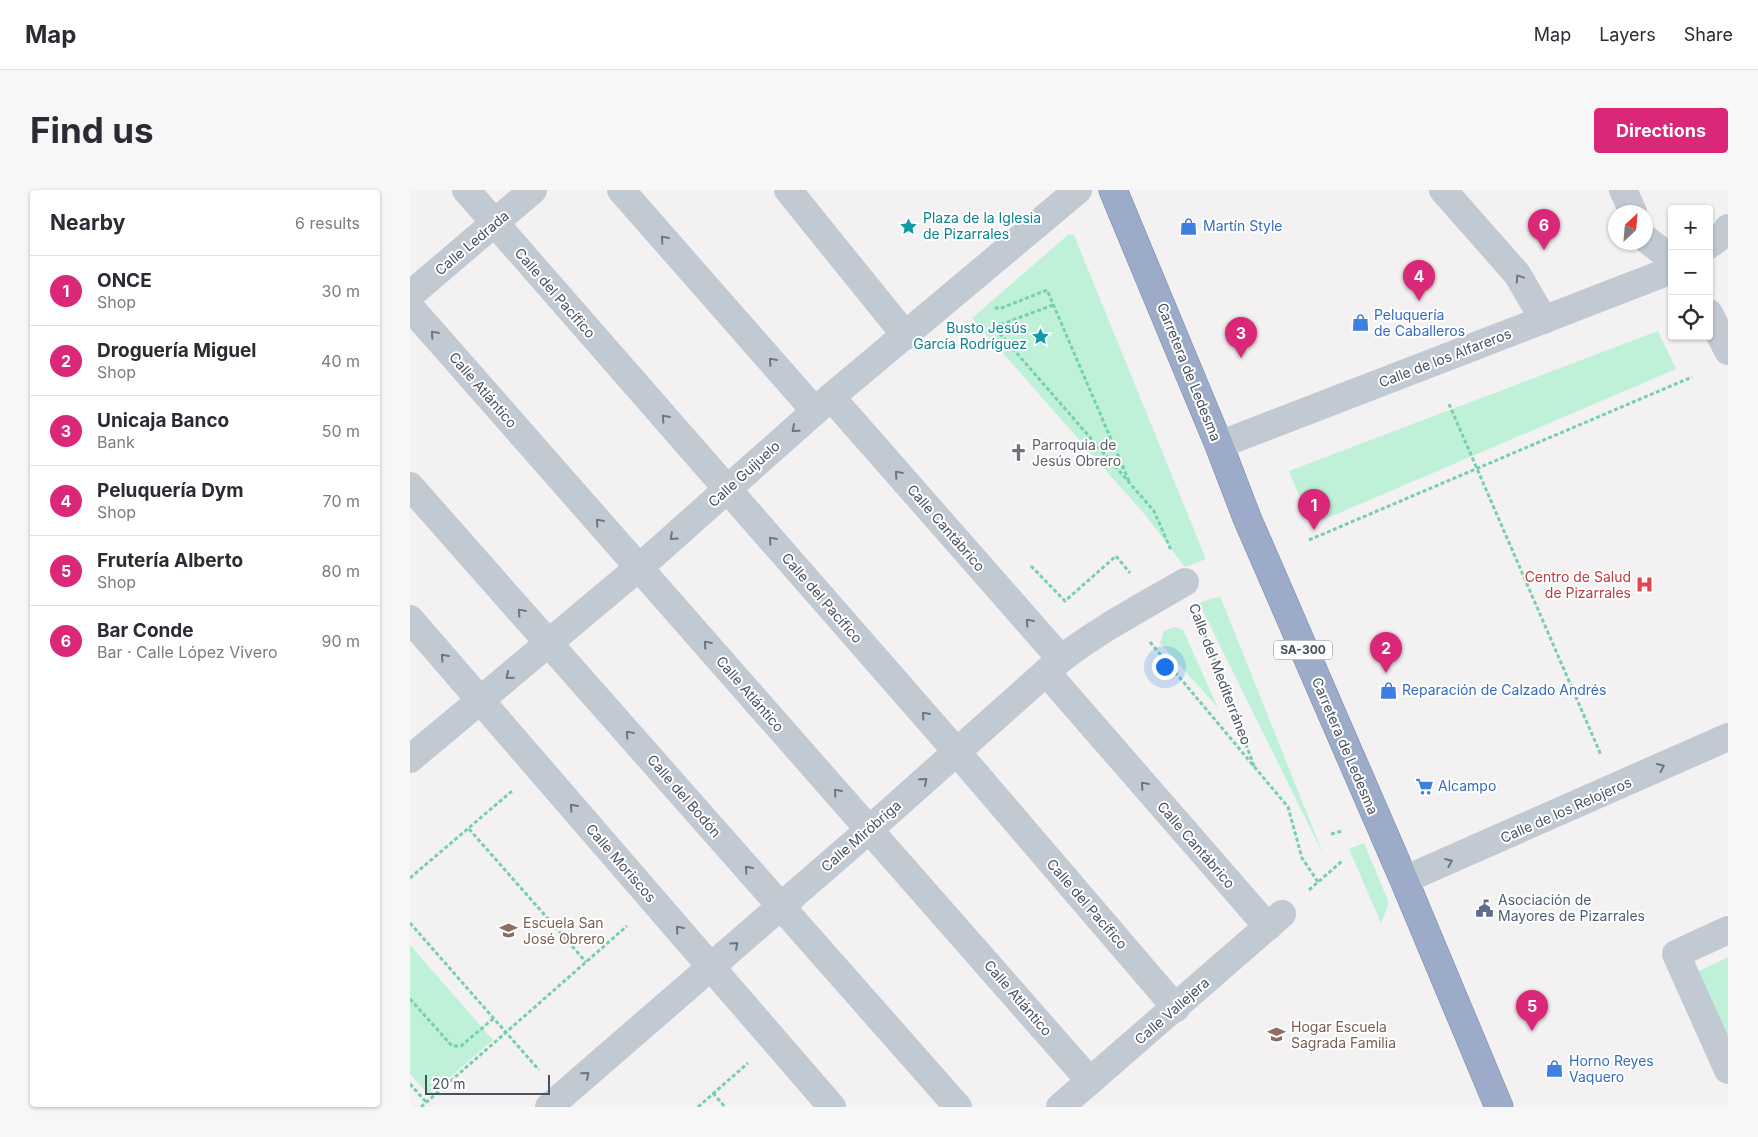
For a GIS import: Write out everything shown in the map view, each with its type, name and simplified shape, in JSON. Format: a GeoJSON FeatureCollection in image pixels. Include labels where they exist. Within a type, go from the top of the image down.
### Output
{"type":"FeatureCollection","features":[{"type":"Feature","properties":{"kind":"highway","name":"Carretera de Ledesma"},"geometry":{"type":"LineString","coordinates":[[1113,190],[1219,445],[1247,518],[1404,880],[1499,1107]]}},
{"type":"Feature","properties":{"kind":"street","name":"Calle del Pacífico"},"geometry":{"type":"LineString","coordinates":[[466,190],[956,752],[1176,1008]]}},
{"type":"Feature","properties":{"kind":"street","name":"Calle Ledrada"},"geometry":{"type":"LineString","coordinates":[[410,295],[533,190]]}},
{"type":"Feature","properties":{"kind":"street","name":"Calle Cantábrico"},"geometry":{"type":"LineString","coordinates":[[621,190],[823,404],[1275,921]]}},
{"type":"Feature","properties":{"kind":"street"},"geometry":{"type":"LineString","coordinates":[[788,190],[906,336]]}},
{"type":"Feature","properties":{"kind":"street","name":"Calle Guijuelo"},"geometry":{"type":"LineString","coordinates":[[410,759],[549,644],[823,404],[1078,190]]}},
{"type":"Feature","properties":{"kind":"street"},"geometry":{"type":"LineString","coordinates":[[1443,190],[1517,274],[1544,320]]}},
{"type":"Feature","properties":{"kind":"street"},"geometry":{"type":"LineString","coordinates":[[1623,190],[1630,205]]}},
{"type":"Feature","properties":{"kind":"street"},"geometry":{"type":"LineString","coordinates":[[1713,242],[1725,233],[1728,228]]}},
{"type":"Feature","properties":{"kind":"street"},"geometry":{"type":"LineString","coordinates":[[1653,244],[1668,256]]}},
{"type":"Feature","properties":{"kind":"street","name":"Calle de los Alfareros"},"geometry":{"type":"LineString","coordinates":[[1219,445],[1668,272]]}},
{"type":"Feature","properties":{"kind":"street","name":"Calle Atlántico"},"geometry":{"type":"LineString","coordinates":[[410,307],[1090,1081]]}},
{"type":"Feature","properties":{"kind":"street"},"geometry":{"type":"LineString","coordinates":[[1713,321],[1728,351]]}},
{"type":"Feature","properties":{"kind":"street","name":"Calle del Bodón"},"geometry":{"type":"LineString","coordinates":[[410,486],[958,1107]]}},
{"type":"Feature","properties":{"kind":"street","name":"Calle Miróbriga"},"geometry":{"type":"LineString","coordinates":[[549,1107],[870,829],[1053,666],[1081,643],[1127,614],[1185,582]]}},
{"type":"Feature","properties":{"kind":"street","name":"Calle Moriscos"},"geometry":{"type":"LineString","coordinates":[[410,619],[832,1107]]}},
{"type":"Feature","properties":{"kind":"street","name":"Calle de los Relojeros"},"geometry":{"type":"LineString","coordinates":[[1404,880],[1728,737]]}},
{"type":"Feature","properties":{"kind":"street","name":"Calle Vallejera"},"geometry":{"type":"LineString","coordinates":[[1060,1107],[1275,921]]}},
{"type":"Feature","properties":{"kind":"street"},"geometry":{"type":"LineString","coordinates":[[1726,1058],[1676,954],[1728,930]]}},
{"type":"Feature","properties":{"kind":"path"},"geometry":{"type":"LineString","coordinates":[[992,305],[999,309],[1047,290],[1131,485]]}},
{"type":"Feature","properties":{"kind":"path","name":"Calle del Mediterráneo"},"geometry":{"type":"LineString","coordinates":[[1053,304],[994,327],[1154,511],[1185,582],[1254,766]]}},
{"type":"Feature","properties":{"kind":"path"},"geometry":{"type":"LineString","coordinates":[[1309,540],[1692,377]]}},
{"type":"Feature","properties":{"kind":"path"},"geometry":{"type":"LineString","coordinates":[[1449,404],[1602,758]]}},
{"type":"Feature","properties":{"kind":"path"},"geometry":{"type":"LineString","coordinates":[[1028,564],[1065,601],[1116,556],[1123,565]]}},
{"type":"Feature","properties":{"kind":"path","name":"Calle del Mediterráneo"},"geometry":{"type":"LineString","coordinates":[[1127,614],[1288,807],[1302,858],[1318,882]]}},
{"type":"Feature","properties":{"kind":"path"},"geometry":{"type":"LineString","coordinates":[[410,878],[518,784]]}},
{"type":"Feature","properties":{"kind":"path"},"geometry":{"type":"LineString","coordinates":[[468,828],[586,962]]}},
{"type":"Feature","properties":{"kind":"path"},"geometry":{"type":"LineString","coordinates":[[1325,876],[1342,861]]}},
{"type":"Feature","properties":{"kind":"path"},"geometry":{"type":"LineString","coordinates":[[410,923],[542,1073]]}},
{"type":"Feature","properties":{"kind":"path"},"geometry":{"type":"LineString","coordinates":[[421,1107],[628,926]]}},
{"type":"Feature","properties":{"kind":"path"},"geometry":{"type":"LineString","coordinates":[[410,999],[452,1046],[461,1046],[494,1018]]}},
{"type":"Feature","properties":{"kind":"path"},"geometry":{"type":"LineString","coordinates":[[698,1107],[755,1057]]}},
{"type":"Feature","properties":{"kind":"path"},"geometry":{"type":"LineString","coordinates":[[410,1084],[426,1102]]}},
{"type":"Feature","properties":{"kind":"path"},"geometry":{"type":"LineString","coordinates":[[713,1093],[725,1107]]}},
{"type":"Feature","properties":{"kind":"green space"},"geometry":{"type":"Polygon","coordinates":[[[1069,234],[1074,235],[1206,559],[1185,567],[1146,516],[972,318],[1069,234]]]}},
{"type":"Feature","properties":{"kind":"green space"},"geometry":{"type":"Polygon","coordinates":[[[1658,331],[1676,369],[1311,525],[1289,471],[1658,331]]]}},
{"type":"Feature","properties":{"kind":"green space"},"geometry":{"type":"Polygon","coordinates":[[[1220,596],[1324,856],[1199,603],[1220,596]]]}},
{"type":"Feature","properties":{"kind":"green space"},"geometry":{"type":"Polygon","coordinates":[[[1175,627],[1183,630],[1218,708],[1160,643],[1164,631],[1175,627]]]}},
{"type":"Feature","properties":{"kind":"green space"},"geometry":{"type":"Polygon","coordinates":[[[1364,843],[1389,903],[1381,923],[1349,849],[1364,843]]]}},
{"type":"Feature","properties":{"kind":"green space"},"geometry":{"type":"Polygon","coordinates":[[[410,945],[493,1040],[429,1095],[410,1074],[410,945]]]}},
{"type":"Feature","properties":{"kind":"green space"},"geometry":{"type":"Polygon","coordinates":[[[1728,957],[1728,1034],[1725,1036],[1695,973],[1728,957]]]}},
{"type":"Feature","properties":{"kind":"place","name":"Plaza de la Iglesia de Pizarrales"},"geometry":{"type":"Point","coordinates":[909,226]}},
{"type":"Feature","properties":{"kind":"place","name":"Martín Style"},"geometry":{"type":"Point","coordinates":[1189,226]}},
{"type":"Feature","properties":{"kind":"place","name":"Bar Conde"},"geometry":{"type":"Point","coordinates":[1544,250]}},
{"type":"Feature","properties":{"kind":"place","name":"Peluquería Dym"},"geometry":{"type":"Point","coordinates":[1419,301]}},
{"type":"Feature","properties":{"kind":"place","name":"Peluquería de Caballeros"},"geometry":{"type":"Point","coordinates":[1360,323]}},
{"type":"Feature","properties":{"kind":"place","name":"Busto Jesús García Rodríguez"},"geometry":{"type":"Point","coordinates":[1041,336]}},
{"type":"Feature","properties":{"kind":"place","name":"Unicaja Banco"},"geometry":{"type":"Point","coordinates":[1241,358]}},
{"type":"Feature","properties":{"kind":"place","name":"Parroquia de Jesús Obrero"},"geometry":{"type":"Point","coordinates":[1018,453]}},
{"type":"Feature","properties":{"kind":"place","name":"ONCE"},"geometry":{"type":"Point","coordinates":[1314,530]}},
{"type":"Feature","properties":{"kind":"place","name":"Centro de Salud de Pizarrales"},"geometry":{"type":"Point","coordinates":[1645,585]}},
{"type":"Feature","properties":{"kind":"place","name":"Droguería Miguel"},"geometry":{"type":"Point","coordinates":[1386,673]}},
{"type":"Feature","properties":{"kind":"place","name":"Reparación de Calzado Andrés"},"geometry":{"type":"Point","coordinates":[1388,690]}},
{"type":"Feature","properties":{"kind":"place","name":"Alcampo"},"geometry":{"type":"Point","coordinates":[1424,786]}},
{"type":"Feature","properties":{"kind":"place","name":"Asociación de Mayores de Pizarrales"},"geometry":{"type":"Point","coordinates":[1484,908]}},
{"type":"Feature","properties":{"kind":"place","name":"Escuela San José Obrero"},"geometry":{"type":"Point","coordinates":[509,931]}},
{"type":"Feature","properties":{"kind":"place","name":"Frutería Alberto"},"geometry":{"type":"Point","coordinates":[1532,1031]}},
{"type":"Feature","properties":{"kind":"place","name":"Hogar Escuela Sagrada Familia"},"geometry":{"type":"Point","coordinates":[1277,1035]}},
{"type":"Feature","properties":{"kind":"place","name":"Horno Reyes Vaquero"},"geometry":{"type":"Point","coordinates":[1555,1069]}}]}
